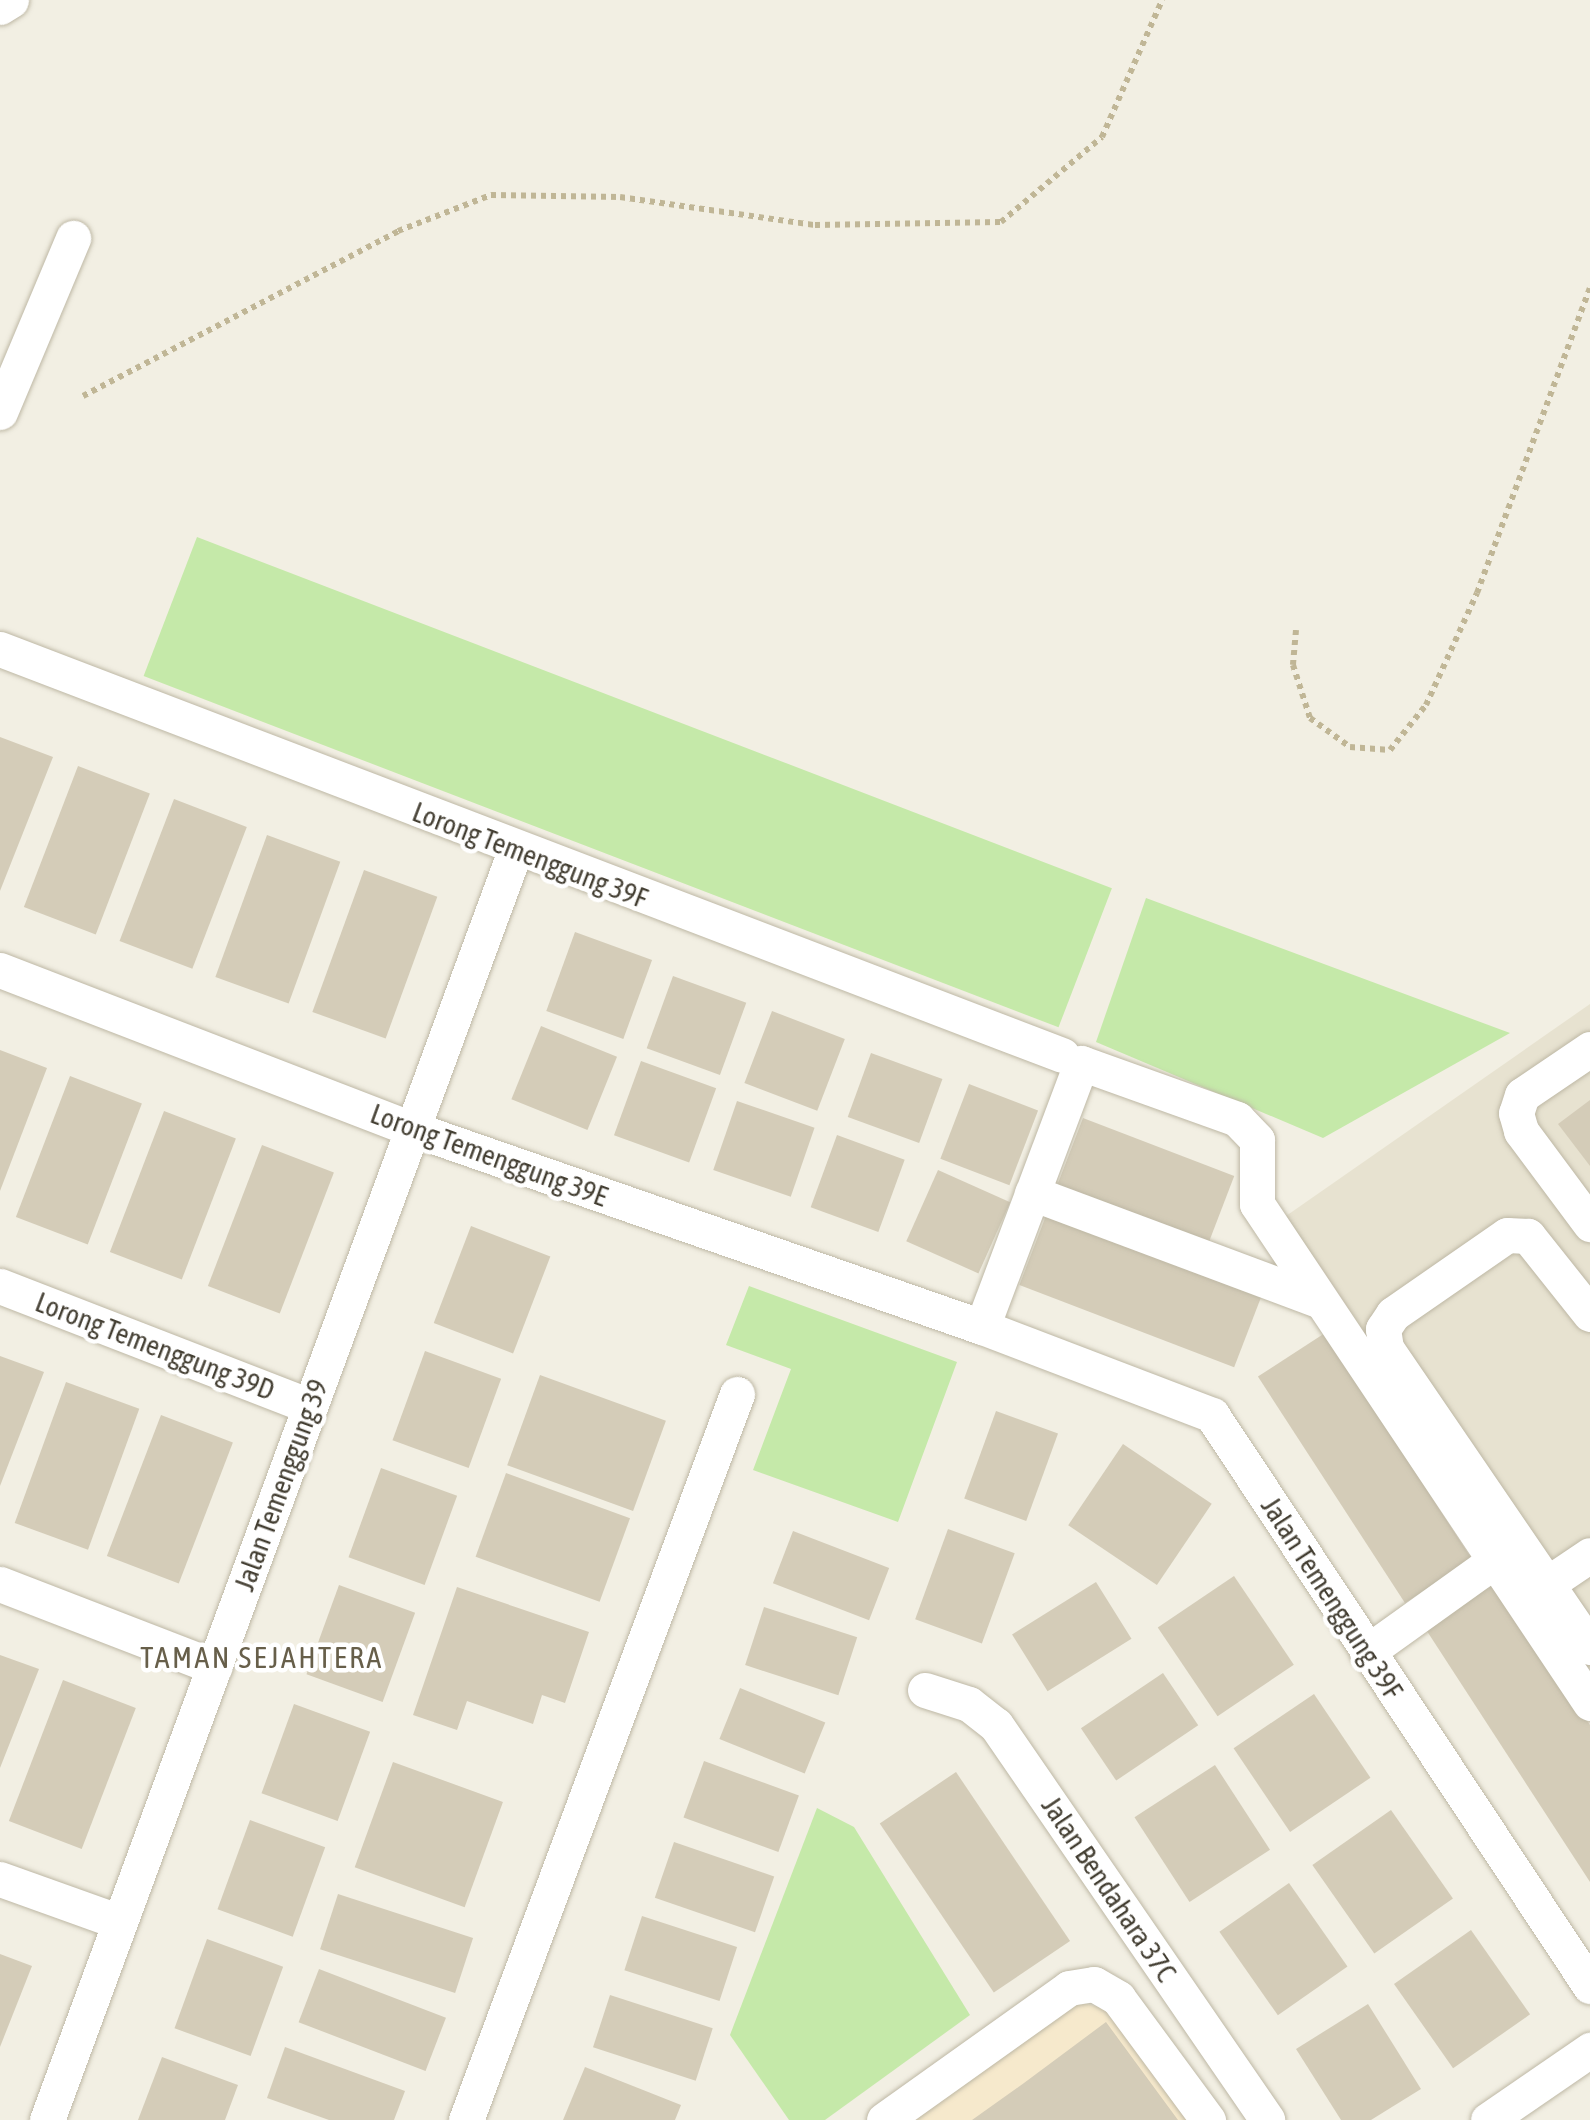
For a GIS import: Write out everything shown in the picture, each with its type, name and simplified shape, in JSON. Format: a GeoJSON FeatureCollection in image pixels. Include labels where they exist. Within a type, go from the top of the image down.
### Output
{"type":"FeatureCollection","features":[{"type":"Feature","properties":{"kind":"street"},"geometry":{"type":"LineString","coordinates":[[0,7],[11,0]]}},
{"type":"Feature","properties":{"kind":"street"},"geometry":{"type":"LineString","coordinates":[[0,412],[73,238]]}},
{"type":"Feature","properties":{"kind":"street","name":"Lorong Temenggung 39F"},"geometry":{"type":"LineString","coordinates":[[0,649],[515,851],[1237,1119],[1257,1140],[1257,1204],[1316,1299]]}},
{"type":"Feature","properties":{"kind":"street","name":"Jalan Temenggung 39"},"geometry":{"type":"LineString","coordinates":[[48,2120],[515,851]]}},
{"type":"Feature","properties":{"kind":"street","name":"Lorong Temenggung 39E"},"geometry":{"type":"LineString","coordinates":[[0,970],[412,1129],[982,1328]]}},
{"type":"Feature","properties":{"kind":"street"},"geometry":{"type":"LineString","coordinates":[[1590,1049],[1522,1095],[1516,1113],[1520,1131],[1590,1224]]}},
{"type":"Feature","properties":{"kind":"street"},"geometry":{"type":"LineString","coordinates":[[982,1328],[1032,1193],[1071,1059]]}},
{"type":"Feature","properties":{"kind":"street"},"geometry":{"type":"LineString","coordinates":[[1032,1193],[1316,1299],[1590,1704]]}},
{"type":"Feature","properties":{"kind":"street"},"geometry":{"type":"LineString","coordinates":[[1590,1314],[1528,1236],[1507,1235],[1392,1314],[1383,1329],[1386,1348],[1544,1586],[1590,1647]]}},
{"type":"Feature","properties":{"kind":"street","name":"Lorong Temenggung 39D"},"geometry":{"type":"LineString","coordinates":[[0,1286],[310,1406]]}},
{"type":"Feature","properties":{"kind":"street","name":"Jalan Temenggung 39F"},"geometry":{"type":"LineString","coordinates":[[982,1328],[1212,1415],[1590,1986]]}},
{"type":"Feature","properties":{"kind":"street"},"geometry":{"type":"LineString","coordinates":[[466,2120],[737,1394]]}},
{"type":"Feature","properties":{"kind":"street"},"geometry":{"type":"LineString","coordinates":[[1544,1586],[1590,1554]]}},
{"type":"Feature","properties":{"kind":"street"},"geometry":{"type":"LineString","coordinates":[[1367,1652],[1494,1561]]}},
{"type":"Feature","properties":{"kind":"street"},"geometry":{"type":"LineString","coordinates":[[0,1584],[215,1666]]}},
{"type":"Feature","properties":{"kind":"street","name":"Jalan Bendahara 37C"},"geometry":{"type":"LineString","coordinates":[[926,1690],[969,1704],[996,1724],[1267,2120]]}},
{"type":"Feature","properties":{"kind":"street"},"geometry":{"type":"LineString","coordinates":[[0,1879],[120,1922]]}},
{"type":"Feature","properties":{"kind":"street"},"geometry":{"type":"LineString","coordinates":[[884,2120],[1069,1988],[1094,1984],[1118,1998],[1204,2118]]}},
{"type":"Feature","properties":{"kind":"street"},"geometry":{"type":"LineString","coordinates":[[1488,2120],[1590,2050]]}},
{"type":"Feature","properties":{"kind":"path"},"geometry":{"type":"LineString","coordinates":[[83,396],[398,231],[491,195],[620,196],[815,225],[1000,222],[1102,137],[1162,0]]}},
{"type":"Feature","properties":{"kind":"path"},"geometry":{"type":"LineString","coordinates":[[1296,630],[1293,665],[1310,718],[1350,747],[1390,750],[1426,705],[1477,593],[1590,288]]}},
{"type":"Feature","properties":{"kind":"shaded area"},"geometry":{"type":"Polygon","coordinates":[[[1590,1004],[1590,1667],[1286,1216],[1590,1004]]]}},
{"type":"Feature","properties":{"kind":"shaded area"},"geometry":{"type":"Polygon","coordinates":[[[1074,2001],[1111,2010],[1189,2120],[907,2120],[1074,2001]]]}},
{"type":"Feature","properties":{"kind":"green space"},"geometry":{"type":"Polygon","coordinates":[[[197,537],[1112,888],[1059,1027],[144,676],[197,537]]]}},
{"type":"Feature","properties":{"kind":"green space"},"geometry":{"type":"Polygon","coordinates":[[[1146,898],[1510,1033],[1323,1138],[1096,1042],[1146,898]]]}},
{"type":"Feature","properties":{"kind":"green space"},"geometry":{"type":"Polygon","coordinates":[[[749,1286],[957,1362],[898,1522],[753,1470],[791,1369],[726,1345],[749,1286]]]}},
{"type":"Feature","properties":{"kind":"green space"},"geometry":{"type":"Polygon","coordinates":[[[817,1808],[854,1827],[970,2015],[825,2120],[789,2120],[730,2035],[817,1808]]]}},
{"type":"Feature","properties":{"kind":"building"},"geometry":{"type":"Polygon","coordinates":[[[0,737],[53,757],[0,891],[0,737]]]}},
{"type":"Feature","properties":{"kind":"building"},"geometry":{"type":"Polygon","coordinates":[[[78,766],[150,794],[96,935],[24,907],[78,766]]]}},
{"type":"Feature","properties":{"kind":"building"},"geometry":{"type":"Polygon","coordinates":[[[174,799],[247,827],[192,969],[120,941],[174,799]]]}},
{"type":"Feature","properties":{"kind":"building"},"geometry":{"type":"Polygon","coordinates":[[[267,835],[340,862],[289,1004],[215,977],[267,835]]]}},
{"type":"Feature","properties":{"kind":"building"},"geometry":{"type":"Polygon","coordinates":[[[364,870],[437,897],[386,1039],[312,1012],[364,870]]]}},
{"type":"Feature","properties":{"kind":"building"},"geometry":{"type":"Polygon","coordinates":[[[575,932],[652,960],[623,1039],[546,1011],[575,932]]]}},
{"type":"Feature","properties":{"kind":"building"},"geometry":{"type":"Polygon","coordinates":[[[673,976],[746,1003],[720,1075],[647,1048],[673,976]]]}},
{"type":"Feature","properties":{"kind":"building"},"geometry":{"type":"Polygon","coordinates":[[[772,1011],[845,1039],[817,1111],[744,1083],[772,1011]]]}},
{"type":"Feature","properties":{"kind":"building"},"geometry":{"type":"Polygon","coordinates":[[[541,1026],[617,1057],[587,1130],[511,1099],[541,1026]]]}},
{"type":"Feature","properties":{"kind":"building"},"geometry":{"type":"Polygon","coordinates":[[[0,1050],[47,1068],[0,1191],[0,1050]]]}},
{"type":"Feature","properties":{"kind":"building"},"geometry":{"type":"Polygon","coordinates":[[[871,1053],[942,1079],[919,1143],[848,1117],[871,1053]]]}},
{"type":"Feature","properties":{"kind":"building"},"geometry":{"type":"Polygon","coordinates":[[[641,1061],[716,1088],[689,1163],[614,1135],[641,1061]]]}},
{"type":"Feature","properties":{"kind":"building"},"geometry":{"type":"Polygon","coordinates":[[[70,1076],[142,1104],[88,1245],[16,1217],[70,1076]]]}},
{"type":"Feature","properties":{"kind":"building"},"geometry":{"type":"Polygon","coordinates":[[[969,1084],[1038,1111],[1009,1185],[940,1159],[969,1084]]]}},
{"type":"Feature","properties":{"kind":"building"},"geometry":{"type":"Polygon","coordinates":[[[1590,1100],[1590,1166],[1558,1124],[1590,1100]]]}},
{"type":"Feature","properties":{"kind":"building"},"geometry":{"type":"Polygon","coordinates":[[[737,1101],[815,1128],[791,1197],[713,1170],[737,1101]]]}},
{"type":"Feature","properties":{"kind":"building"},"geometry":{"type":"Polygon","coordinates":[[[164,1111],[236,1139],[182,1280],[110,1252],[164,1111]]]}},
{"type":"Feature","properties":{"kind":"building"},"geometry":{"type":"Polygon","coordinates":[[[1083,1118],[1234,1176],[1207,1247],[1056,1189],[1083,1118]]]}},
{"type":"Feature","properties":{"kind":"building"},"geometry":{"type":"Polygon","coordinates":[[[837,1135],[905,1160],[878,1232],[811,1207],[837,1135]]]}},
{"type":"Feature","properties":{"kind":"building"},"geometry":{"type":"Polygon","coordinates":[[[262,1145],[334,1173],[280,1314],[208,1286],[262,1145]]]}},
{"type":"Feature","properties":{"kind":"building"},"geometry":{"type":"Polygon","coordinates":[[[938,1170],[1010,1202],[978,1273],[906,1241],[938,1170]]]}},
{"type":"Feature","properties":{"kind":"building"},"geometry":{"type":"Polygon","coordinates":[[[1047,1213],[1262,1295],[1234,1367],[1019,1285],[1047,1213]]]}},
{"type":"Feature","properties":{"kind":"building"},"geometry":{"type":"Polygon","coordinates":[[[471,1226],[550,1256],[513,1354],[434,1323],[471,1226]]]}},
{"type":"Feature","properties":{"kind":"building"},"geometry":{"type":"Polygon","coordinates":[[[1325,1333],[1472,1559],[1405,1603],[1258,1377],[1325,1333]]]}},
{"type":"Feature","properties":{"kind":"building"},"geometry":{"type":"Polygon","coordinates":[[[425,1351],[501,1379],[469,1468],[393,1440],[425,1351]]]}},
{"type":"Feature","properties":{"kind":"building"},"geometry":{"type":"Polygon","coordinates":[[[0,1356],[44,1372],[0,1486],[0,1356]]]}},
{"type":"Feature","properties":{"kind":"building"},"geometry":{"type":"Polygon","coordinates":[[[540,1375],[666,1421],[633,1511],[507,1465],[540,1375]]]}},
{"type":"Feature","properties":{"kind":"building"},"geometry":{"type":"Polygon","coordinates":[[[66,1382],[139,1409],[88,1550],[15,1523],[66,1382]]]}},
{"type":"Feature","properties":{"kind":"building"},"geometry":{"type":"Polygon","coordinates":[[[996,1411],[1058,1434],[1026,1521],[964,1498],[996,1411]]]}},
{"type":"Feature","properties":{"kind":"building"},"geometry":{"type":"Polygon","coordinates":[[[161,1415],[233,1443],[179,1584],[107,1556],[161,1415]]]}},
{"type":"Feature","properties":{"kind":"building"},"geometry":{"type":"Polygon","coordinates":[[[1123,1444],[1212,1504],[1157,1585],[1068,1525],[1123,1444]]]}},
{"type":"Feature","properties":{"kind":"building"},"geometry":{"type":"Polygon","coordinates":[[[381,1468],[457,1496],[425,1585],[349,1557],[381,1468]]]}},
{"type":"Feature","properties":{"kind":"building"},"geometry":{"type":"Polygon","coordinates":[[[506,1473],[630,1518],[600,1602],[476,1557],[506,1473]]]}},
{"type":"Feature","properties":{"kind":"building"},"geometry":{"type":"Polygon","coordinates":[[[948,1529],[1015,1553],[982,1643],[915,1619],[948,1529]]]}},
{"type":"Feature","properties":{"kind":"building"},"geometry":{"type":"Polygon","coordinates":[[[793,1531],[889,1568],[869,1620],[773,1583],[793,1531]]]}},
{"type":"Feature","properties":{"kind":"building"},"geometry":{"type":"Polygon","coordinates":[[[1234,1576],[1294,1665],[1218,1716],[1158,1627],[1234,1576]]]}},
{"type":"Feature","properties":{"kind":"building"},"geometry":{"type":"Polygon","coordinates":[[[1495,1579],[1590,1725],[1590,1882],[1423,1625],[1495,1579]]]}},
{"type":"Feature","properties":{"kind":"building"},"geometry":{"type":"Polygon","coordinates":[[[1096,1582],[1132,1639],[1048,1691],[1012,1634],[1096,1582]]]}},
{"type":"Feature","properties":{"kind":"building"},"geometry":{"type":"Polygon","coordinates":[[[339,1585],[415,1613],[383,1702],[307,1674],[339,1585]]]}},
{"type":"Feature","properties":{"kind":"building"},"geometry":{"type":"Polygon","coordinates":[[[457,1587],[589,1632],[565,1703],[542,1695],[533,1724],[467,1701],[457,1730],[413,1715],[457,1587]]]}},
{"type":"Feature","properties":{"kind":"building"},"geometry":{"type":"Polygon","coordinates":[[[764,1607],[857,1637],[838,1695],[745,1665],[764,1607]]]}},
{"type":"Feature","properties":{"kind":"building"},"geometry":{"type":"Polygon","coordinates":[[[0,1655],[39,1669],[0,1768],[0,1655]]]}},
{"type":"Feature","properties":{"kind":"building"},"geometry":{"type":"Polygon","coordinates":[[[1163,1673],[1198,1725],[1116,1781],[1081,1728],[1163,1673]]]}},
{"type":"Feature","properties":{"kind":"building"},"geometry":{"type":"Polygon","coordinates":[[[63,1680],[136,1708],[82,1849],[9,1821],[63,1680]]]}},
{"type":"Feature","properties":{"kind":"building"},"geometry":{"type":"Polygon","coordinates":[[[740,1688],[825,1722],[805,1773],[719,1739],[740,1688]]]}},
{"type":"Feature","properties":{"kind":"building"},"geometry":{"type":"Polygon","coordinates":[[[1314,1694],[1370,1778],[1290,1832],[1234,1748],[1314,1694]]]}},
{"type":"Feature","properties":{"kind":"building"},"geometry":{"type":"Polygon","coordinates":[[[294,1704],[370,1732],[338,1821],[262,1793],[294,1704]]]}},
{"type":"Feature","properties":{"kind":"building"},"geometry":{"type":"Polygon","coordinates":[[[704,1761],[799,1796],[778,1852],[683,1817],[704,1761]]]}},
{"type":"Feature","properties":{"kind":"building"},"geometry":{"type":"Polygon","coordinates":[[[393,1762],[503,1802],[465,1907],[355,1867],[393,1762]]]}},
{"type":"Feature","properties":{"kind":"building"},"geometry":{"type":"Polygon","coordinates":[[[1215,1765],[1270,1850],[1189,1902],[1134,1817],[1215,1765]]]}},
{"type":"Feature","properties":{"kind":"building"},"geometry":{"type":"Polygon","coordinates":[[[956,1772],[1070,1941],[994,1993],[880,1823],[956,1772]]]}},
{"type":"Feature","properties":{"kind":"building"},"geometry":{"type":"Polygon","coordinates":[[[1391,1810],[1453,1898],[1374,1954],[1312,1865],[1391,1810]]]}},
{"type":"Feature","properties":{"kind":"building"},"geometry":{"type":"Polygon","coordinates":[[[250,1820],[325,1847],[293,1937],[218,1909],[250,1820]]]}},
{"type":"Feature","properties":{"kind":"building"},"geometry":{"type":"Polygon","coordinates":[[[674,1842],[774,1877],[755,1932],[655,1898],[674,1842]]]}},
{"type":"Feature","properties":{"kind":"building"},"geometry":{"type":"Polygon","coordinates":[[[1289,1883],[1348,1967],[1278,2015],[1219,1932],[1289,1883]]]}},
{"type":"Feature","properties":{"kind":"building"},"geometry":{"type":"Polygon","coordinates":[[[338,1894],[473,1938],[455,1993],[320,1949],[338,1894]]]}},
{"type":"Feature","properties":{"kind":"building"},"geometry":{"type":"Polygon","coordinates":[[[642,1916],[737,1947],[719,2001],[624,1970],[642,1916]]]}},
{"type":"Feature","properties":{"kind":"building"},"geometry":{"type":"Polygon","coordinates":[[[1471,1930],[1530,2014],[1453,2068],[1394,1984],[1471,1930]]]}},
{"type":"Feature","properties":{"kind":"building"},"geometry":{"type":"Polygon","coordinates":[[[207,1939],[283,1967],[251,2056],[175,2028],[207,1939]]]}},
{"type":"Feature","properties":{"kind":"building"},"geometry":{"type":"Polygon","coordinates":[[[0,1954],[32,1966],[0,2047],[0,1954]]]}},
{"type":"Feature","properties":{"kind":"building"},"geometry":{"type":"Polygon","coordinates":[[[319,1969],[446,2018],[426,2071],[299,2022],[319,1969]]]}},
{"type":"Feature","properties":{"kind":"building"},"geometry":{"type":"Polygon","coordinates":[[[610,1995],[713,2028],[696,2081],[593,2047],[610,1995]]]}},
{"type":"Feature","properties":{"kind":"building"},"geometry":{"type":"Polygon","coordinates":[[[1368,2004],[1421,2089],[1371,2120],[1341,2120],[1296,2049],[1368,2004]]]}},
{"type":"Feature","properties":{"kind":"building"},"geometry":{"type":"Polygon","coordinates":[[[1106,2022],[1178,2120],[972,2120],[1024,2083],[1106,2022]]]}},
{"type":"Feature","properties":{"kind":"building"},"geometry":{"type":"Polygon","coordinates":[[[285,2047],[405,2091],[394,2120],[329,2120],[267,2098],[285,2047]]]}},
{"type":"Feature","properties":{"kind":"building"},"geometry":{"type":"Polygon","coordinates":[[[162,2057],[238,2085],[225,2120],[138,2120],[162,2057]]]}},
{"type":"Feature","properties":{"kind":"building"},"geometry":{"type":"Polygon","coordinates":[[[585,2067],[681,2105],[675,2120],[563,2120],[585,2067]]]}},
{"type":"Feature","properties":{"kind":"district","name":"TAMAN SEJAHTERA"},"geometry":{"type":"Point","coordinates":[262,1657]}}]}
